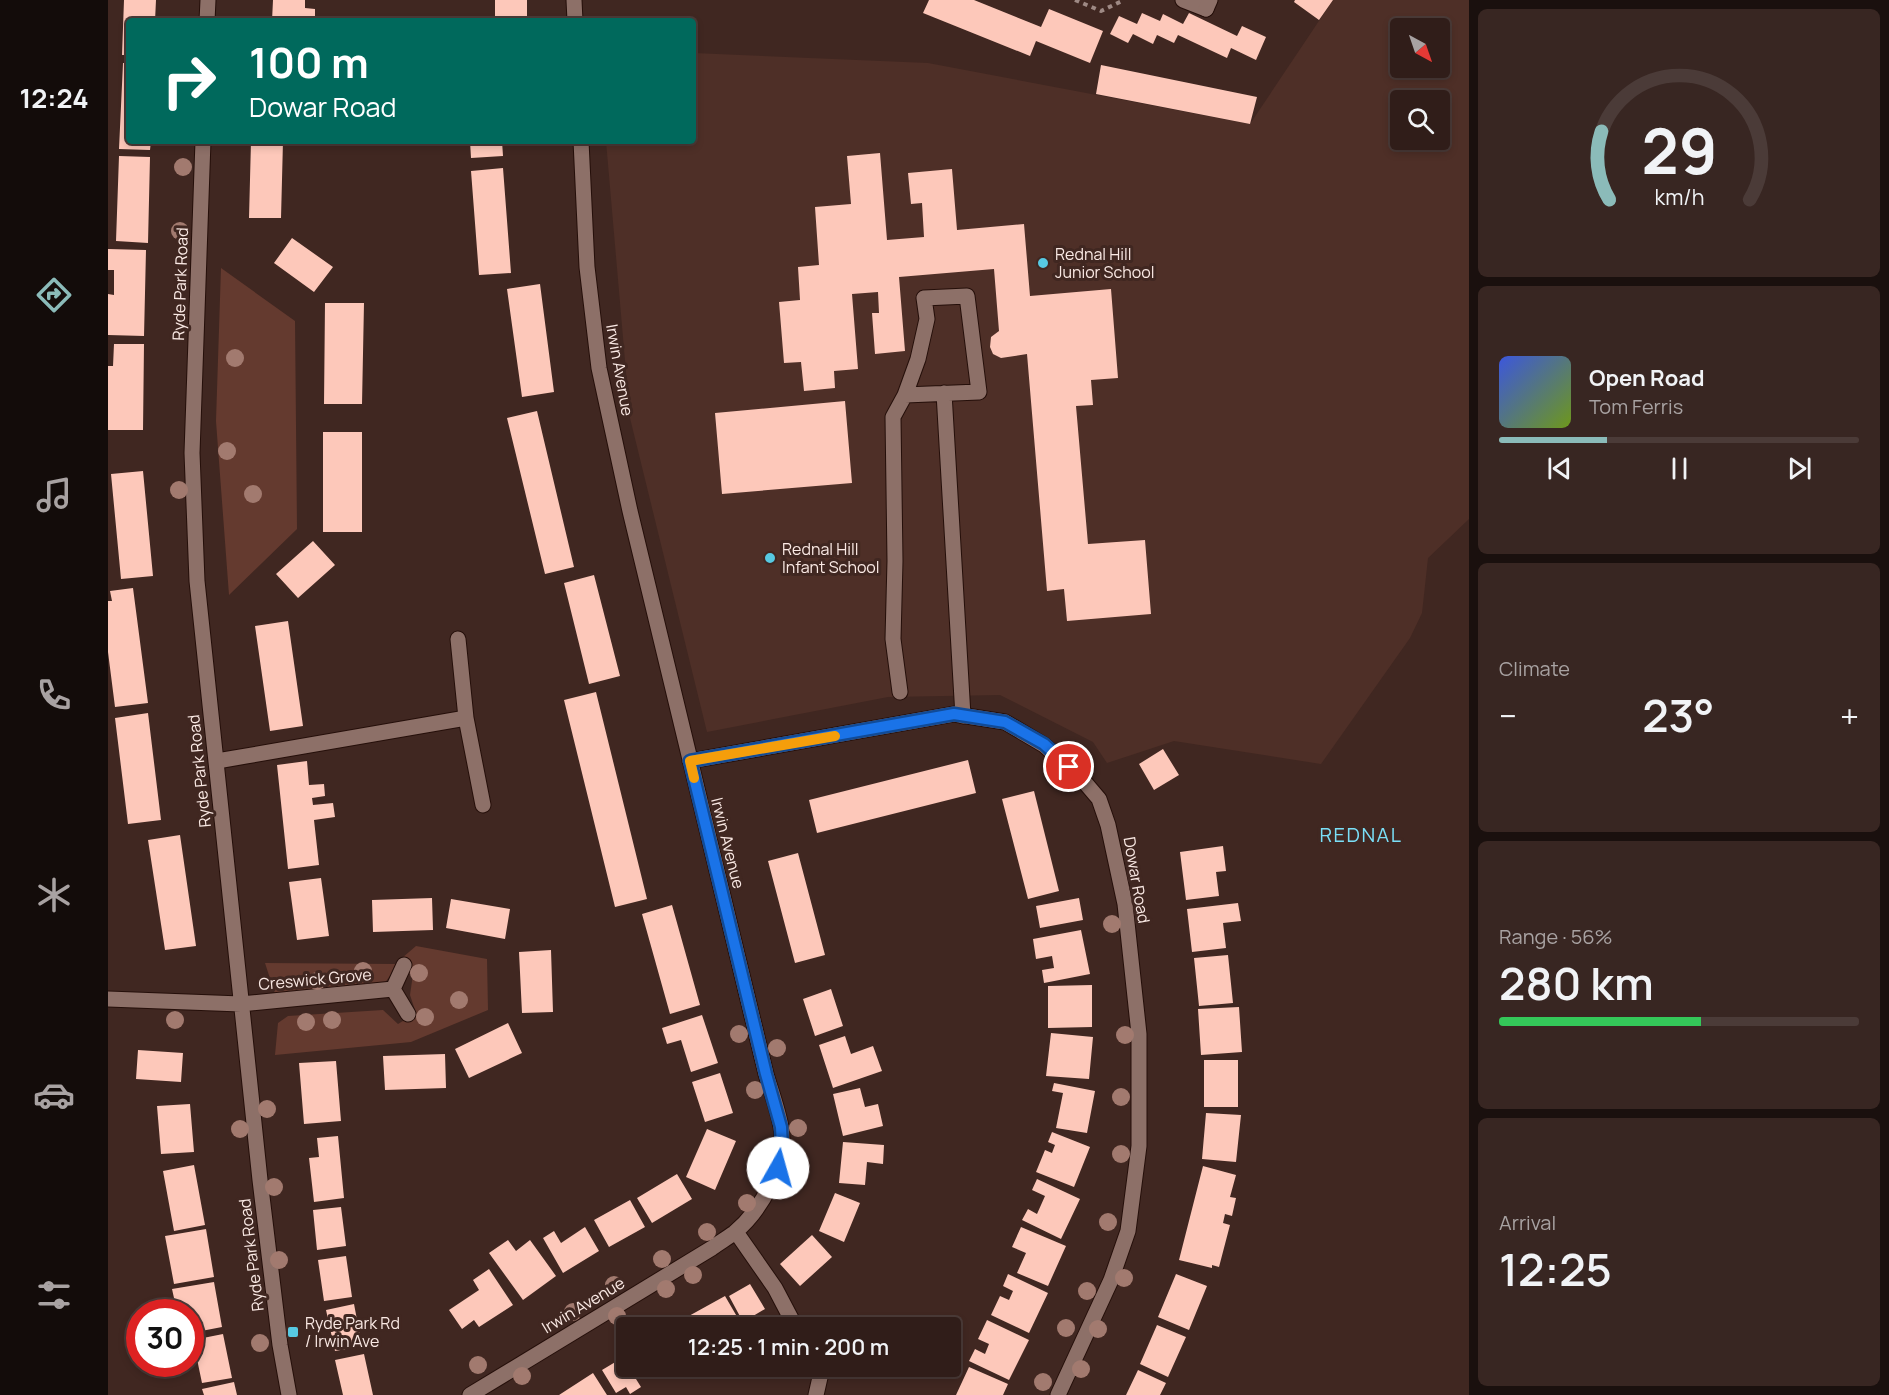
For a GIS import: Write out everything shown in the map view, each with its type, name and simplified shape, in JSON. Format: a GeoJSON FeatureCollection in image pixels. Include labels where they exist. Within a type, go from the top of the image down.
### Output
{"type":"FeatureCollection","features":[{"type":"Feature","properties":{"kind":"street"},"geometry":{"type":"LineString","coordinates":[[207,18],[208,0]]}},
{"type":"Feature","properties":{"kind":"street"},"geometry":{"type":"LineString","coordinates":[[574,0],[575,18]]}},
{"type":"Feature","properties":{"kind":"street"},"geometry":{"type":"LineString","coordinates":[[1183,0],[1208,4]]}},
{"type":"Feature","properties":{"kind":"street","name":"Ryde Park Road"},"geometry":{"type":"LineString","coordinates":[[203,144],[192,453],[197,581],[241,1004],[279,1333],[290,1395]]}},
{"type":"Feature","properties":{"kind":"street","name":"Irwin Avenue"},"geometry":{"type":"LineString","coordinates":[[470,1395],[736,1232],[764,1199],[778,1168],[782,1147],[781,1127],[766,1074],[630,511],[599,368],[587,267],[581,144]]}},
{"type":"Feature","properties":{"kind":"street"},"geometry":{"type":"LineString","coordinates":[[900,692],[893,639],[895,561],[893,417],[905,395],[918,359],[927,319],[924,298],[967,296],[979,392],[905,395]]}},
{"type":"Feature","properties":{"kind":"street"},"geometry":{"type":"LineString","coordinates":[[944,393],[963,716]]}},
{"type":"Feature","properties":{"kind":"street"},"geometry":{"type":"LineString","coordinates":[[458,639],[466,718],[483,806]]}},
{"type":"Feature","properties":{"kind":"street","name":"Dowar Road"},"geometry":{"type":"LineString","coordinates":[[690,761],[954,714],[1005,722],[1044,744],[1082,779],[1099,799],[1108,825],[1125,904],[1137,1008],[1139,1146],[1128,1231],[1112,1280],[1058,1395]]}},
{"type":"Feature","properties":{"kind":"street"},"geometry":{"type":"LineString","coordinates":[[217,761],[466,718]]}},
{"type":"Feature","properties":{"kind":"street","name":"Creswick Grove"},"geometry":{"type":"LineString","coordinates":[[393,989],[404,964]]}},
{"type":"Feature","properties":{"kind":"street","name":"Creswick Grove"},"geometry":{"type":"LineString","coordinates":[[108,999],[241,1004],[393,989]]}},
{"type":"Feature","properties":{"kind":"street","name":"Creswick Grove"},"geometry":{"type":"LineString","coordinates":[[393,989],[408,1014]]}},
{"type":"Feature","properties":{"kind":"street"},"geometry":{"type":"LineString","coordinates":[[736,1232],[774,1288],[790,1317]]}},
{"type":"Feature","properties":{"kind":"street"},"geometry":{"type":"LineString","coordinates":[[816,1395],[820,1377]]}},
{"type":"Feature","properties":{"kind":"path"},"geometry":{"type":"LineString","coordinates":[[1075,0],[1101,11],[1124,0]]}},
{"type":"Feature","properties":{"kind":"shaded area","name":"Rednal Hill Junior School"},"geometry":{"type":"Polygon","coordinates":[[[1333,0],[1469,0],[1469,519],[1428,558],[1422,613],[1410,638],[1321,764],[1174,741],[1107,763],[1093,742],[1000,695],[888,697],[707,732],[630,418],[606,144],[696,144],[696,53],[928,63],[1250,124],[1333,0]]]}},
{"type":"Feature","properties":{"kind":"shaded area"},"geometry":{"type":"Polygon","coordinates":[[[221,268],[295,321],[297,529],[229,595],[216,421],[221,268]]]}},
{"type":"Feature","properties":{"kind":"shaded area"},"geometry":{"type":"Polygon","coordinates":[[[416,946],[487,959],[488,1010],[411,1042],[275,1055],[278,1023],[288,1016],[383,1010],[398,1024],[416,1013],[410,995],[413,974],[392,973],[384,984],[275,994],[265,963],[395,964],[416,946]]]}},
{"type":"Feature","properties":{"kind":"building"},"geometry":{"type":"Polygon","coordinates":[[[124,0],[156,0],[155,18],[126,18],[126,55],[122,55],[124,0]]]}},
{"type":"Feature","properties":{"kind":"building"},"geometry":{"type":"Polygon","coordinates":[[[273,0],[305,0],[305,8],[315,9],[315,18],[272,18],[273,0]]]}},
{"type":"Feature","properties":{"kind":"building"},"geometry":{"type":"Polygon","coordinates":[[[495,0],[527,0],[527,18],[495,18],[495,0]]]}},
{"type":"Feature","properties":{"kind":"building"},"geometry":{"type":"Polygon","coordinates":[[[929,0],[974,0],[1041,27],[1049,9],[1103,31],[1090,63],[1036,41],[1030,56],[923,13],[929,0]]]}},
{"type":"Feature","properties":{"kind":"building"},"geometry":{"type":"Polygon","coordinates":[[[1295,0],[1333,0],[1319,20],[1294,2],[1295,0]]]}},
{"type":"Feature","properties":{"kind":"building"},"geometry":{"type":"Polygon","coordinates":[[[1142,13],[1160,21],[1163,14],[1183,24],[1189,13],[1237,36],[1242,26],[1266,37],[1256,60],[1231,48],[1227,58],[1178,35],[1174,43],[1157,35],[1153,44],[1133,34],[1128,43],[1110,34],[1119,16],[1137,24],[1142,13]]]}},
{"type":"Feature","properties":{"kind":"building"},"geometry":{"type":"Polygon","coordinates":[[[123,63],[126,63],[126,144],[151,144],[150,150],[119,149],[123,63]]]}},
{"type":"Feature","properties":{"kind":"building"},"geometry":{"type":"Polygon","coordinates":[[[1101,65],[1257,97],[1250,124],[1096,94],[1101,65]]]}},
{"type":"Feature","properties":{"kind":"building"},"geometry":{"type":"Polygon","coordinates":[[[251,144],[283,144],[281,218],[249,218],[251,144]]]}},
{"type":"Feature","properties":{"kind":"building"},"geometry":{"type":"Polygon","coordinates":[[[470,144],[502,144],[503,156],[471,158],[470,144]]]}},
{"type":"Feature","properties":{"kind":"building"},"geometry":{"type":"Polygon","coordinates":[[[880,153],[887,240],[924,237],[922,203],[911,204],[908,173],[952,169],[957,230],[1024,224],[1030,296],[1111,289],[1118,378],[1091,380],[1093,405],[1076,406],[1088,544],[1145,540],[1151,614],[1067,621],[1064,589],[1047,591],[1027,354],[1001,358],[993,354],[990,347],[991,337],[999,331],[994,269],[899,277],[905,351],[875,354],[872,313],[879,313],[878,292],[852,294],[858,369],[834,371],[835,388],[804,391],[801,362],[784,363],[779,302],[800,300],[798,267],[819,265],[815,207],[851,204],[847,156],[880,153]]]}},
{"type":"Feature","properties":{"kind":"building"},"geometry":{"type":"Polygon","coordinates":[[[119,156],[150,157],[148,243],[116,241],[119,156]]]}},
{"type":"Feature","properties":{"kind":"building"},"geometry":{"type":"Polygon","coordinates":[[[503,168],[511,273],[479,275],[471,171],[503,168]]]}},
{"type":"Feature","properties":{"kind":"building"},"geometry":{"type":"Polygon","coordinates":[[[292,238],[333,267],[314,292],[274,263],[292,238]]]}},
{"type":"Feature","properties":{"kind":"building"},"geometry":{"type":"Polygon","coordinates":[[[108,249],[146,250],[144,336],[108,335],[108,294],[114,295],[114,270],[108,270],[108,249]]]}},
{"type":"Feature","properties":{"kind":"building"},"geometry":{"type":"Polygon","coordinates":[[[540,284],[554,392],[522,397],[507,289],[540,284]]]}},
{"type":"Feature","properties":{"kind":"building"},"geometry":{"type":"Polygon","coordinates":[[[325,303],[364,303],[362,404],[324,404],[325,303]]]}},
{"type":"Feature","properties":{"kind":"building"},"geometry":{"type":"Polygon","coordinates":[[[114,344],[144,344],[143,430],[108,430],[108,366],[113,366],[114,344]]]}},
{"type":"Feature","properties":{"kind":"building"},"geometry":{"type":"Polygon","coordinates":[[[845,401],[852,483],[722,494],[715,413],[845,401]]]}},
{"type":"Feature","properties":{"kind":"building"},"geometry":{"type":"Polygon","coordinates":[[[537,411],[574,567],[545,574],[507,418],[537,411]]]}},
{"type":"Feature","properties":{"kind":"building"},"geometry":{"type":"Polygon","coordinates":[[[323,432],[362,432],[362,532],[323,532],[323,432]]]}},
{"type":"Feature","properties":{"kind":"building"},"geometry":{"type":"Polygon","coordinates":[[[143,471],[153,576],[121,579],[111,474],[143,471]]]}},
{"type":"Feature","properties":{"kind":"building"},"geometry":{"type":"Polygon","coordinates":[[[313,541],[335,565],[298,598],[276,574],[313,541]]]}},
{"type":"Feature","properties":{"kind":"building"},"geometry":{"type":"Polygon","coordinates":[[[594,575],[620,676],[589,684],[564,583],[594,575]]]}},
{"type":"Feature","properties":{"kind":"building"},"geometry":{"type":"Polygon","coordinates":[[[133,588],[148,703],[115,707],[108,652],[108,601],[112,601],[110,591],[133,588]]]}},
{"type":"Feature","properties":{"kind":"building"},"geometry":{"type":"Polygon","coordinates":[[[288,621],[303,726],[270,731],[255,626],[288,621]]]}},
{"type":"Feature","properties":{"kind":"building"},"geometry":{"type":"Polygon","coordinates":[[[596,692],[647,899],[615,907],[564,700],[596,692]]]}},
{"type":"Feature","properties":{"kind":"building"},"geometry":{"type":"Polygon","coordinates":[[[148,713],[161,820],[128,824],[115,718],[148,713]]]}},
{"type":"Feature","properties":{"kind":"building"},"geometry":{"type":"Polygon","coordinates":[[[1163,749],[1179,775],[1154,790],[1139,764],[1163,749]]]}},
{"type":"Feature","properties":{"kind":"building"},"geometry":{"type":"Polygon","coordinates":[[[968,760],[976,793],[817,833],[809,800],[968,760]]]}},
{"type":"Feature","properties":{"kind":"building"},"geometry":{"type":"Polygon","coordinates":[[[307,761],[309,785],[324,784],[325,796],[312,798],[313,805],[333,803],[335,817],[314,820],[319,865],[288,869],[277,765],[307,761]]]}},
{"type":"Feature","properties":{"kind":"building"},"geometry":{"type":"Polygon","coordinates":[[[1034,791],[1059,891],[1028,899],[1002,799],[1034,791]]]}},
{"type":"Feature","properties":{"kind":"building"},"geometry":{"type":"Polygon","coordinates":[[[180,835],[196,946],[165,950],[148,840],[180,835]]]}},
{"type":"Feature","properties":{"kind":"building"},"geometry":{"type":"Polygon","coordinates":[[[1223,846],[1226,871],[1216,872],[1219,896],[1186,900],[1180,852],[1223,846]]]}},
{"type":"Feature","properties":{"kind":"building"},"geometry":{"type":"Polygon","coordinates":[[[798,853],[825,955],[795,963],[768,861],[798,853]]]}},
{"type":"Feature","properties":{"kind":"building"},"geometry":{"type":"Polygon","coordinates":[[[321,878],[329,936],[297,940],[289,882],[321,878]]]}},
{"type":"Feature","properties":{"kind":"building"},"geometry":{"type":"Polygon","coordinates":[[[432,898],[433,930],[373,932],[372,900],[432,898]]]}},
{"type":"Feature","properties":{"kind":"building"},"geometry":{"type":"Polygon","coordinates":[[[1079,898],[1083,920],[1040,928],[1036,906],[1079,898]]]}},
{"type":"Feature","properties":{"kind":"building"},"geometry":{"type":"Polygon","coordinates":[[[451,899],[510,909],[505,939],[446,928],[451,899]]]}},
{"type":"Feature","properties":{"kind":"building"},"geometry":{"type":"Polygon","coordinates":[[[1238,903],[1241,921],[1223,923],[1226,948],[1192,952],[1187,909],[1238,903]]]}},
{"type":"Feature","properties":{"kind":"building"},"geometry":{"type":"Polygon","coordinates":[[[672,905],[700,1005],[670,1014],[642,914],[672,905]]]}},
{"type":"Feature","properties":{"kind":"building"},"geometry":{"type":"Polygon","coordinates":[[[1081,930],[1090,974],[1044,983],[1042,970],[1054,968],[1052,956],[1036,959],[1033,939],[1081,930]]]}},
{"type":"Feature","properties":{"kind":"building"},"geometry":{"type":"Polygon","coordinates":[[[551,950],[553,1012],[522,1013],[519,952],[551,950]]]}},
{"type":"Feature","properties":{"kind":"building"},"geometry":{"type":"Polygon","coordinates":[[[1228,955],[1233,1003],[1199,1006],[1194,958],[1228,955]]]}},
{"type":"Feature","properties":{"kind":"building"},"geometry":{"type":"Polygon","coordinates":[[[1092,985],[1092,1027],[1048,1028],[1048,986],[1092,985]]]}},
{"type":"Feature","properties":{"kind":"building"},"geometry":{"type":"Polygon","coordinates":[[[831,989],[843,1026],[815,1036],[803,999],[831,989]]]}},
{"type":"Feature","properties":{"kind":"building"},"geometry":{"type":"Polygon","coordinates":[[[1239,1007],[1242,1052],[1201,1055],[1198,1009],[1239,1007]]]}},
{"type":"Feature","properties":{"kind":"building"},"geometry":{"type":"Polygon","coordinates":[[[702,1015],[718,1063],[691,1072],[681,1040],[667,1044],[662,1028],[702,1015]]]}},
{"type":"Feature","properties":{"kind":"building"},"geometry":{"type":"Polygon","coordinates":[[[508,1023],[522,1053],[469,1078],[455,1049],[508,1023]]]}},
{"type":"Feature","properties":{"kind":"building"},"geometry":{"type":"Polygon","coordinates":[[[1051,1033],[1093,1037],[1089,1079],[1046,1076],[1051,1033]]]}},
{"type":"Feature","properties":{"kind":"building"},"geometry":{"type":"Polygon","coordinates":[[[845,1036],[851,1054],[873,1046],[882,1071],[833,1088],[819,1045],[845,1036]]]}},
{"type":"Feature","properties":{"kind":"building"},"geometry":{"type":"Polygon","coordinates":[[[138,1050],[183,1053],[181,1082],[136,1079],[138,1050]]]}},
{"type":"Feature","properties":{"kind":"building"},"geometry":{"type":"Polygon","coordinates":[[[445,1054],[446,1088],[385,1090],[383,1056],[445,1054]]]}},
{"type":"Feature","properties":{"kind":"building"},"geometry":{"type":"Polygon","coordinates":[[[1204,1060],[1238,1060],[1238,1107],[1204,1107],[1204,1060]]]}},
{"type":"Feature","properties":{"kind":"building"},"geometry":{"type":"Polygon","coordinates":[[[336,1061],[341,1121],[304,1124],[299,1063],[336,1061]]]}},
{"type":"Feature","properties":{"kind":"building"},"geometry":{"type":"Polygon","coordinates":[[[720,1073],[733,1113],[705,1122],[692,1082],[720,1073]]]}},
{"type":"Feature","properties":{"kind":"building"},"geometry":{"type":"Polygon","coordinates":[[[1054,1083],[1095,1091],[1087,1133],[1056,1128],[1063,1093],[1052,1091],[1054,1083]]]}},
{"type":"Feature","properties":{"kind":"building"},"geometry":{"type":"Polygon","coordinates":[[[860,1088],[865,1107],[878,1104],[883,1126],[843,1136],[833,1094],[860,1088]]]}},
{"type":"Feature","properties":{"kind":"building"},"geometry":{"type":"Polygon","coordinates":[[[190,1104],[194,1152],[161,1154],[157,1106],[190,1104]]]}},
{"type":"Feature","properties":{"kind":"building"},"geometry":{"type":"Polygon","coordinates":[[[1206,1113],[1241,1115],[1236,1162],[1202,1159],[1206,1113]]]}},
{"type":"Feature","properties":{"kind":"building"},"geometry":{"type":"Polygon","coordinates":[[[707,1129],[736,1141],[715,1190],[686,1177],[707,1129]]]}},
{"type":"Feature","properties":{"kind":"building"},"geometry":{"type":"Polygon","coordinates":[[[1052,1132],[1090,1147],[1074,1187],[1036,1172],[1045,1150],[1052,1153],[1055,1145],[1048,1142],[1052,1132]]]}},
{"type":"Feature","properties":{"kind":"building"},"geometry":{"type":"Polygon","coordinates":[[[338,1136],[344,1198],[314,1202],[309,1158],[319,1157],[317,1138],[338,1136]]]}},
{"type":"Feature","properties":{"kind":"building"},"geometry":{"type":"Polygon","coordinates":[[[843,1142],[884,1145],[883,1164],[867,1162],[865,1185],[839,1183],[843,1142]]]}},
{"type":"Feature","properties":{"kind":"building"},"geometry":{"type":"Polygon","coordinates":[[[194,1165],[205,1225],[174,1231],[163,1171],[194,1165]]]}},
{"type":"Feature","properties":{"kind":"building"},"geometry":{"type":"Polygon","coordinates":[[[1203,1166],[1236,1175],[1230,1197],[1236,1198],[1232,1216],[1225,1214],[1223,1223],[1230,1225],[1219,1267],[1212,1265],[1212,1268],[1179,1260],[1203,1166]]]}},
{"type":"Feature","properties":{"kind":"building"},"geometry":{"type":"Polygon","coordinates":[[[677,1174],[692,1199],[652,1223],[637,1198],[677,1174]]]}},
{"type":"Feature","properties":{"kind":"building"},"geometry":{"type":"Polygon","coordinates":[[[1037,1179],[1080,1199],[1061,1239],[1022,1220],[1028,1209],[1037,1214],[1045,1196],[1032,1190],[1037,1179]]]}},
{"type":"Feature","properties":{"kind":"building"},"geometry":{"type":"Polygon","coordinates":[[[835,1193],[860,1203],[844,1242],[819,1231],[835,1193]]]}},
{"type":"Feature","properties":{"kind":"building"},"geometry":{"type":"Polygon","coordinates":[[[630,1200],[645,1227],[609,1247],[594,1220],[630,1200]]]}},
{"type":"Feature","properties":{"kind":"building"},"geometry":{"type":"Polygon","coordinates":[[[341,1207],[346,1246],[317,1250],[313,1210],[341,1207]]]}},
{"type":"Feature","properties":{"kind":"building"},"geometry":{"type":"Polygon","coordinates":[[[585,1227],[599,1251],[563,1273],[543,1238],[554,1231],[561,1243],[585,1227]]]}},
{"type":"Feature","properties":{"kind":"building"},"geometry":{"type":"Polygon","coordinates":[[[1021,1227],[1066,1246],[1048,1286],[1017,1273],[1026,1253],[1012,1247],[1021,1227]]]}},
{"type":"Feature","properties":{"kind":"building"},"geometry":{"type":"Polygon","coordinates":[[[206,1229],[214,1277],[174,1284],[165,1236],[206,1229]]]}},
{"type":"Feature","properties":{"kind":"building"},"geometry":{"type":"Polygon","coordinates":[[[812,1235],[832,1257],[800,1286],[780,1264],[812,1235]]]}},
{"type":"Feature","properties":{"kind":"building"},"geometry":{"type":"Polygon","coordinates":[[[508,1240],[516,1251],[530,1240],[556,1276],[523,1300],[489,1253],[508,1240]]]}},
{"type":"Feature","properties":{"kind":"building"},"geometry":{"type":"Polygon","coordinates":[[[346,1256],[352,1297],[324,1301],[318,1260],[346,1256]]]}},
{"type":"Feature","properties":{"kind":"building"},"geometry":{"type":"Polygon","coordinates":[[[489,1269],[513,1305],[479,1327],[474,1320],[462,1329],[449,1310],[479,1290],[473,1280],[489,1269]]]}},
{"type":"Feature","properties":{"kind":"building"},"geometry":{"type":"Polygon","coordinates":[[[1008,1274],[1048,1293],[1029,1333],[991,1315],[1000,1296],[1009,1300],[1013,1291],[1003,1286],[1008,1274]]]}},
{"type":"Feature","properties":{"kind":"building"},"geometry":{"type":"Polygon","coordinates":[[[1176,1274],[1207,1286],[1189,1330],[1158,1317],[1176,1274]]]}},
{"type":"Feature","properties":{"kind":"building"},"geometry":{"type":"Polygon","coordinates":[[[214,1282],[222,1327],[204,1330],[204,1299],[174,1299],[172,1289],[214,1282]]]}},
{"type":"Feature","properties":{"kind":"building"},"geometry":{"type":"Polygon","coordinates":[[[750,1284],[765,1309],[751,1317],[740,1317],[729,1296],[750,1284]]]}},
{"type":"Feature","properties":{"kind":"building"},"geometry":{"type":"Polygon","coordinates":[[[725,1296],[737,1317],[687,1317],[725,1296]]]}},
{"type":"Feature","properties":{"kind":"building"},"geometry":{"type":"Polygon","coordinates":[[[354,1304],[362,1346],[335,1351],[326,1310],[354,1304]]]}},
{"type":"Feature","properties":{"kind":"building"},"geometry":{"type":"Polygon","coordinates":[[[987,1320],[1029,1340],[1009,1380],[969,1361],[975,1349],[985,1354],[989,1344],[978,1339],[987,1320]]]}},
{"type":"Feature","properties":{"kind":"building"},"geometry":{"type":"Polygon","coordinates":[[[1157,1325],[1186,1337],[1168,1377],[1140,1364],[1157,1325]]]}},
{"type":"Feature","properties":{"kind":"building"},"geometry":{"type":"Polygon","coordinates":[[[223,1334],[232,1378],[202,1383],[204,1338],[223,1334]]]}},
{"type":"Feature","properties":{"kind":"building"},"geometry":{"type":"Polygon","coordinates":[[[364,1354],[373,1395],[343,1395],[335,1360],[364,1354]]]}},
{"type":"Feature","properties":{"kind":"building"},"geometry":{"type":"Polygon","coordinates":[[[616,1362],[616,1377],[639,1377],[636,1379],[641,1387],[630,1394],[626,1387],[616,1393],[602,1370],[616,1362]]]}},
{"type":"Feature","properties":{"kind":"building"},"geometry":{"type":"Polygon","coordinates":[[[969,1367],[1008,1384],[1003,1395],[956,1395],[969,1367]]]}},
{"type":"Feature","properties":{"kind":"building"},"geometry":{"type":"Polygon","coordinates":[[[1138,1370],[1166,1383],[1160,1395],[1126,1395],[1138,1370]]]}},
{"type":"Feature","properties":{"kind":"building"},"geometry":{"type":"Polygon","coordinates":[[[593,1373],[607,1395],[559,1395],[593,1373]]]}},
{"type":"Feature","properties":{"kind":"building"},"geometry":{"type":"Polygon","coordinates":[[[234,1382],[237,1395],[204,1395],[202,1389],[234,1382]]]}},
{"type":"Feature","properties":{"kind":"slow traffic"},"geometry":{"type":"LineString","coordinates":[[694,778],[690,761],[835,736]]}},
{"type":"Feature","properties":{"kind":"place","name":"Rednal Hill Junior School"},"geometry":{"type":"Point","coordinates":[1043,263]}},
{"type":"Feature","properties":{"kind":"place","name":"Rednal Hill Infant School"},"geometry":{"type":"Point","coordinates":[770,558]}},
{"type":"Feature","properties":{"kind":"place","name":"Ryde Park Rd / Irwin Ave"},"geometry":{"type":"Point","coordinates":[293,1332]}},
{"type":"Feature","properties":{"kind":"district","name":"REDNAL"},"geometry":{"type":"Point","coordinates":[1361,834]}},
{"type":"Feature","properties":{"kind":"route"},"geometry":{"type":"LineString","coordinates":[[778,1168],[782,1147],[781,1127],[690,761],[954,714],[1005,722],[1044,744],[1069,767]]}}]}
